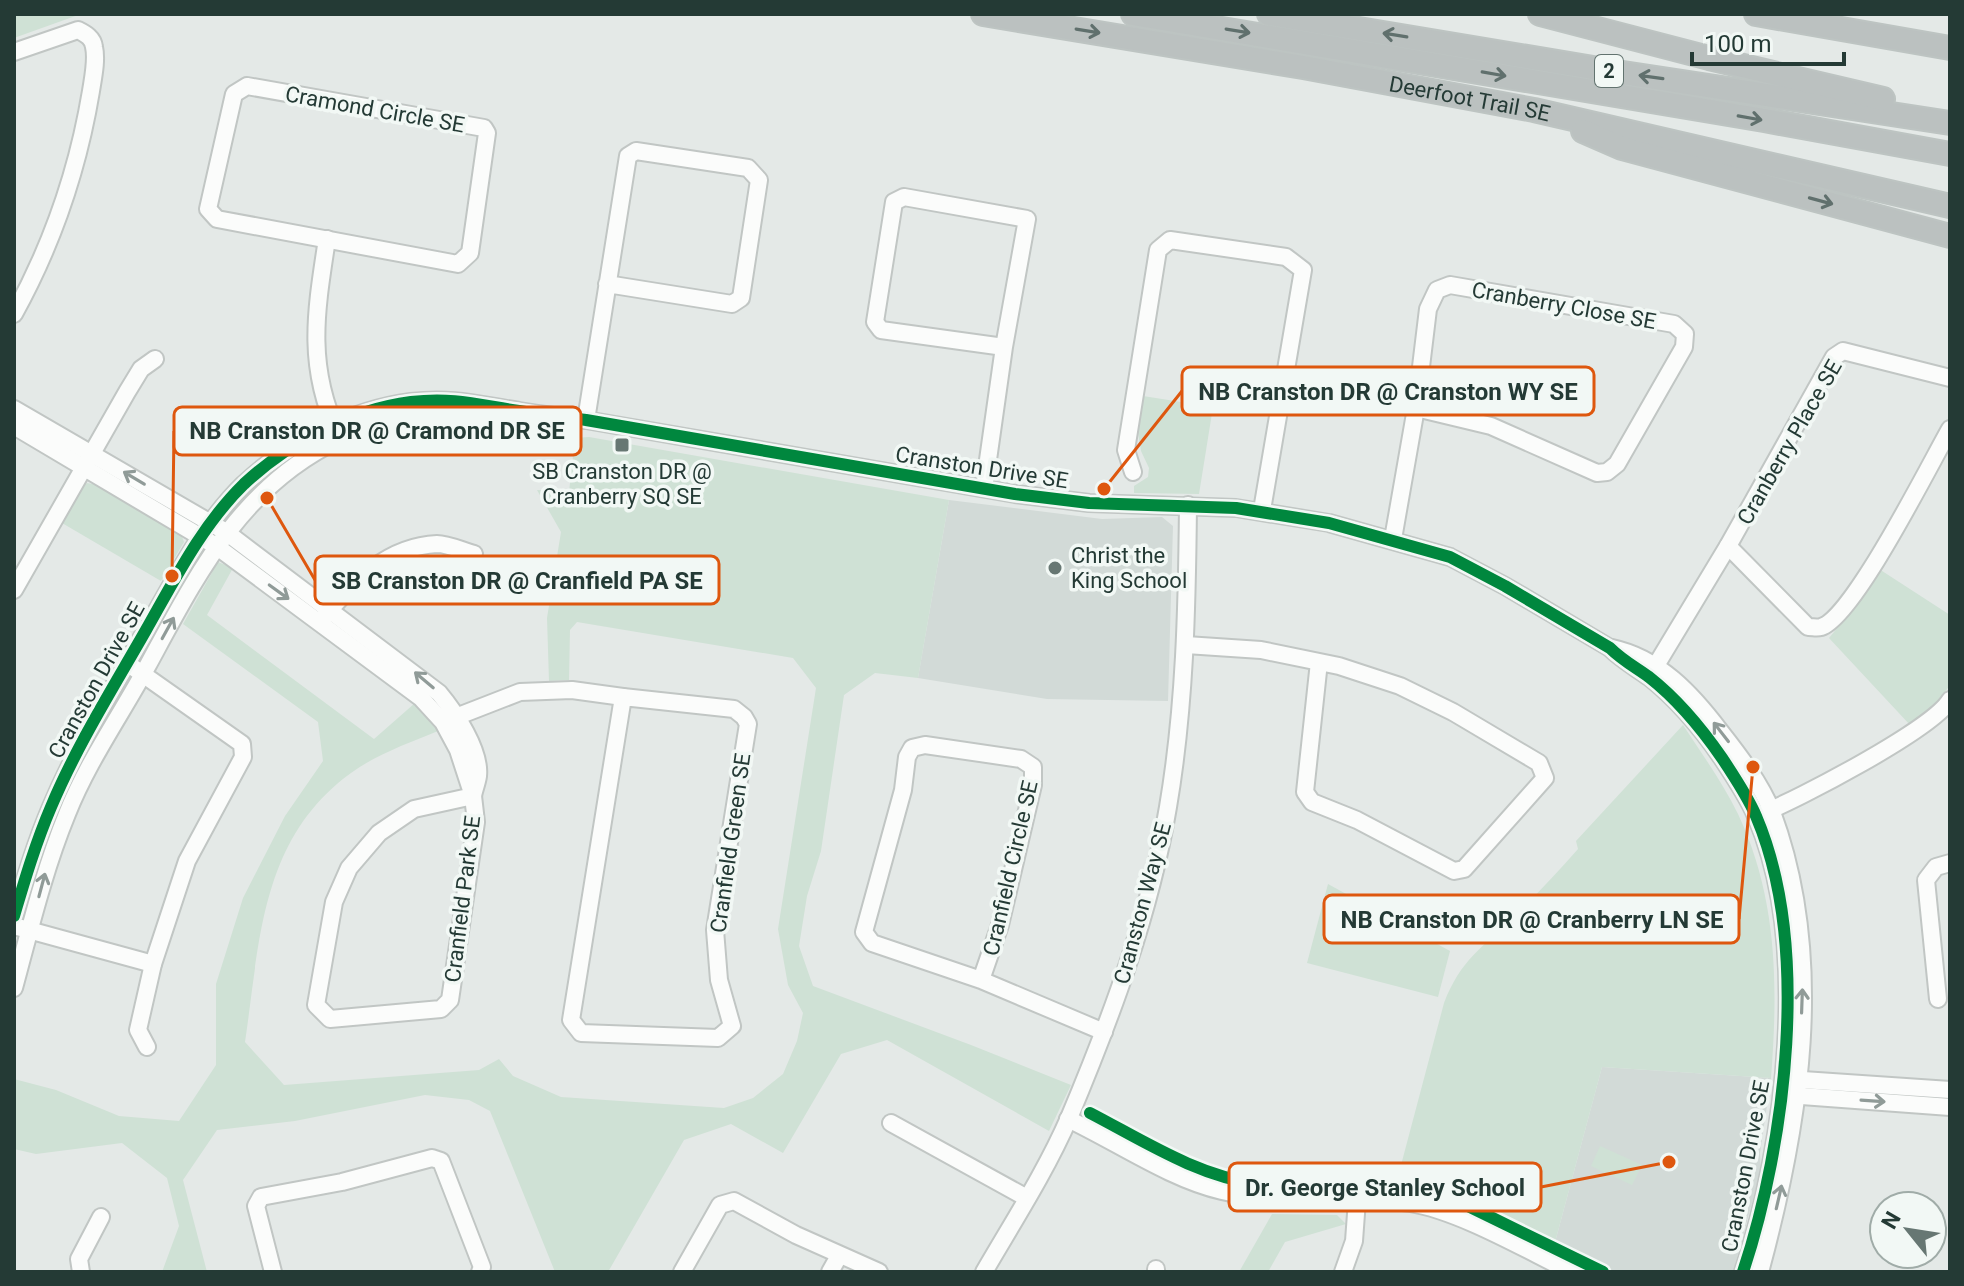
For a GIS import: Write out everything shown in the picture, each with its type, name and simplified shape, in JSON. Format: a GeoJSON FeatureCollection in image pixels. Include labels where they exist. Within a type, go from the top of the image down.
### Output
{"type":"FeatureCollection","features":[{"type":"Feature","properties":{"kind":"highway","name":"Deerfoot Trail SE"},"geometry":{"type":"LineString","coordinates":[[983,14],[1319,70],[1534,110],[1950,206]]}},
{"type":"Feature","properties":{"kind":"highway"},"geometry":{"type":"LineString","coordinates":[[1133,14],[1950,154]]}},
{"type":"Feature","properties":{"kind":"highway","name":"2"},"geometry":{"type":"LineString","coordinates":[[1269,14],[1608,71],[1950,123]]}},
{"type":"Feature","properties":{"kind":"highway"},"geometry":{"type":"LineString","coordinates":[[1540,14],[1709,58],[1950,114]]}},
{"type":"Feature","properties":{"kind":"highway"},"geometry":{"type":"LineString","coordinates":[[1756,14],[1950,46]]}},
{"type":"Feature","properties":{"kind":"highway"},"geometry":{"type":"LineString","coordinates":[[1831,14],[1950,46]]}},
{"type":"Feature","properties":{"kind":"highway"},"geometry":{"type":"LineString","coordinates":[[1534,110],[1622,148],[1950,236]]}},
{"type":"Feature","properties":{"kind":"street"},"geometry":{"type":"LineString","coordinates":[[14,52],[78,30],[89,36],[94,48],[86,118],[56,225],[39,269],[14,314]]}},
{"type":"Feature","properties":{"kind":"street","name":"Cramond Circle SE"},"geometry":{"type":"LineString","coordinates":[[247,86],[484,128],[487,133],[470,253],[458,264],[327,239],[217,219],[208,209],[234,94],[247,86]]}},
{"type":"Feature","properties":{"kind":"street"},"geometry":{"type":"LineString","coordinates":[[586,420],[607,284],[628,156],[636,151],[748,168],[759,180],[741,298],[732,304],[607,284]]}},
{"type":"Feature","properties":{"kind":"street"},"geometry":{"type":"LineString","coordinates":[[984,488],[1004,347],[1027,219],[904,197],[894,202],[875,322],[881,330],[1004,347]]}},
{"type":"Feature","properties":{"kind":"street"},"geometry":{"type":"LineString","coordinates":[[327,239],[315,321],[315,359],[337,432]]}},
{"type":"Feature","properties":{"kind":"street"},"geometry":{"type":"LineString","coordinates":[[1133,472],[1126,450],[1158,250],[1170,240],[1286,257],[1303,270],[1262,510]]}},
{"type":"Feature","properties":{"kind":"street","name":"Cranberry Close SE"},"geometry":{"type":"LineString","coordinates":[[1393,539],[1431,299],[1437,290],[1450,285],[1674,324],[1685,334],[1684,347],[1617,464],[1607,472],[1597,473],[1491,426],[1416,408]]}},
{"type":"Feature","properties":{"kind":"street","name":"Cranberry Place SE"},"geometry":{"type":"LineString","coordinates":[[1652,672],[1728,546],[1834,357],[1843,351],[1950,378]]}},
{"type":"Feature","properties":{"kind":"street"},"geometry":{"type":"LineString","coordinates":[[14,590],[141,369],[155,359]]}},
{"type":"Feature","properties":{"kind":"street"},"geometry":{"type":"LineString","coordinates":[[14,409],[87,460]]}},
{"type":"Feature","properties":{"kind":"street","name":"Cranston Drive SE"},"geometry":{"type":"LineString","coordinates":[[14,916],[51,807],[77,752],[205,530],[246,483],[290,448],[337,432],[439,415],[480,416],[516,411],[1089,503],[1262,510],[1329,523],[1450,557],[1610,648],[1621,659],[1652,672],[1707,737],[1764,813],[1784,923],[1790,1087],[1789,1156],[1760,1272]]}},
{"type":"Feature","properties":{"kind":"street"},"geometry":{"type":"LineString","coordinates":[[14,426],[87,460]]}},
{"type":"Feature","properties":{"kind":"street","name":"Cranberry Place SE"},"geometry":{"type":"LineString","coordinates":[[1728,546],[1808,627],[1823,627],[1843,609],[1867,575],[1950,429]]}},
{"type":"Feature","properties":{"kind":"street","name":"Cranston Drive SE"},"geometry":{"type":"LineString","coordinates":[[14,988],[22,928],[67,813],[89,766],[143,673],[221,539],[242,511],[276,479],[337,432]]}},
{"type":"Feature","properties":{"kind":"street","name":"Cranfield Park SE"},"geometry":{"type":"LineString","coordinates":[[87,460],[221,539],[325,615],[421,698],[451,719],[473,796],[476,822],[450,1000],[441,1009],[330,1019],[316,1005],[334,902],[349,868],[379,833],[414,809],[473,796]]}},
{"type":"Feature","properties":{"kind":"street","name":"Cranston Way SE"},"geometry":{"type":"LineString","coordinates":[[984,1272],[1068,1119],[1104,1032],[1147,898],[1167,809],[1186,645],[1188,505]]}},
{"type":"Feature","properties":{"kind":"street"},"geometry":{"type":"LineString","coordinates":[[325,615],[370,567],[404,552],[438,544],[474,554]]}},
{"type":"Feature","properties":{"kind":"street"},"geometry":{"type":"LineString","coordinates":[[1186,645],[1261,650],[1319,662],[1400,686],[1453,712],[1539,763],[1545,778],[1464,869],[1454,871],[1357,820],[1312,802],[1305,792],[1319,662]]}},
{"type":"Feature","properties":{"kind":"street"},"geometry":{"type":"LineString","coordinates":[[126,664],[242,744],[243,757],[187,861],[153,964],[138,1030],[147,1047]]}},
{"type":"Feature","properties":{"kind":"street","name":"Cranfield Green SE"},"geometry":{"type":"LineString","coordinates":[[451,719],[520,692],[572,690],[734,709],[744,717],[748,724],[716,919],[719,980],[732,1026],[718,1038],[581,1033],[571,1020],[623,697]]}},
{"type":"Feature","properties":{"kind":"street"},"geometry":{"type":"LineString","coordinates":[[1764,813],[1890,746],[1948,708]]}},
{"type":"Feature","properties":{"kind":"street","name":"Cranfield Circle SE"},"geometry":{"type":"LineString","coordinates":[[981,980],[1006,897],[1033,785],[1033,767],[1021,759],[925,745],[912,748],[907,757],[903,790],[864,932],[872,943],[981,980],[1104,1032]]}},
{"type":"Feature","properties":{"kind":"street"},"geometry":{"type":"LineString","coordinates":[[1938,999],[1926,880],[1936,867],[1950,863]]}},
{"type":"Feature","properties":{"kind":"street"},"geometry":{"type":"LineString","coordinates":[[22,928],[153,964]]}},
{"type":"Feature","properties":{"kind":"street"},"geometry":{"type":"LineString","coordinates":[[1790,1087],[1950,1090]]}},
{"type":"Feature","properties":{"kind":"street"},"geometry":{"type":"LineString","coordinates":[[1790,1087],[1950,1107]]}},
{"type":"Feature","properties":{"kind":"street","name":"Cranston Drive SE"},"geometry":{"type":"LineString","coordinates":[[1743,1272],[1790,1087]]}},
{"type":"Feature","properties":{"kind":"street"},"geometry":{"type":"LineString","coordinates":[[1068,1119],[1180,1176],[1219,1191],[1268,1199],[1412,1203],[1444,1212],[1572,1272]]}},
{"type":"Feature","properties":{"kind":"street"},"geometry":{"type":"LineString","coordinates":[[891,1123],[1027,1198]]}},
{"type":"Feature","properties":{"kind":"street"},"geometry":{"type":"LineString","coordinates":[[273,1272],[256,1206],[261,1197],[342,1182],[432,1158],[441,1161],[482,1267],[480,1272]]}},
{"type":"Feature","properties":{"kind":"street"},"geometry":{"type":"LineString","coordinates":[[1343,1272],[1354,1241],[1357,1200]]}},
{"type":"Feature","properties":{"kind":"street"},"geometry":{"type":"LineString","coordinates":[[682,1272],[720,1205],[734,1201],[839,1256],[879,1272]]}},
{"type":"Feature","properties":{"kind":"street"},"geometry":{"type":"LineString","coordinates":[[81,1272],[79,1259],[101,1217]]}},
{"type":"Feature","properties":{"kind":"street"},"geometry":{"type":"LineString","coordinates":[[830,1272],[839,1256]]}},
{"type":"Feature","properties":{"kind":"shaded area","name":"Christ the King School"},"geometry":{"type":"Polygon","coordinates":[[[949,500],[1102,519],[1162,517],[1173,526],[1168,701],[1047,699],[918,678],[949,500]]]}},
{"type":"Feature","properties":{"kind":"shaded area"},"geometry":{"type":"Polygon","coordinates":[[[1602,1067],[1771,1078],[1760,1153],[1761,1170],[1733,1272],[1608,1272],[1554,1246],[1602,1067]]]}},
{"type":"Feature","properties":{"kind":"green space"},"geometry":{"type":"Polygon","coordinates":[[[14,14],[81,14],[14,38],[14,14]]]}},
{"type":"Feature","properties":{"kind":"green space"},"geometry":{"type":"Polygon","coordinates":[[[1143,396],[1213,407],[1199,494],[1134,493],[1134,486],[1148,477],[1149,468],[1141,451],[1138,433],[1143,396]]]}},
{"type":"Feature","properties":{"kind":"green space"},"geometry":{"type":"Polygon","coordinates":[[[589,437],[949,500],[918,678],[875,673],[844,695],[821,851],[807,896],[799,946],[813,986],[1071,1085],[1049,1131],[887,1040],[841,1054],[783,1153],[731,1124],[684,1140],[608,1272],[555,1272],[490,1111],[469,1100],[425,1095],[295,1121],[217,1130],[183,1180],[207,1272],[162,1272],[179,1226],[167,1178],[122,1143],[36,1154],[14,1149],[14,1079],[56,1090],[119,1116],[179,1121],[216,1065],[216,984],[243,898],[285,816],[323,761],[318,722],[183,624],[218,562],[233,568],[207,615],[374,739],[415,703],[438,731],[382,755],[351,773],[321,799],[298,829],[281,861],[261,930],[245,1042],[284,1085],[479,1070],[499,1059],[513,1076],[561,1097],[724,1108],[753,1098],[783,1074],[797,1041],[803,1013],[788,985],[778,929],[816,688],[793,658],[577,622],[570,630],[569,680],[549,681],[547,618],[561,532],[537,490],[569,492],[575,438],[589,437]]]}},
{"type":"Feature","properties":{"kind":"green space"},"geometry":{"type":"Polygon","coordinates":[[[87,483],[98,485],[181,534],[184,542],[161,581],[62,523],[87,483]]]}},
{"type":"Feature","properties":{"kind":"green space"},"geometry":{"type":"Polygon","coordinates":[[[1879,569],[1950,615],[1950,685],[1936,704],[1911,726],[1829,638],[1858,603],[1879,569]]]}},
{"type":"Feature","properties":{"kind":"green space"},"geometry":{"type":"Polygon","coordinates":[[[1683,725],[1738,814],[1761,878],[1768,911],[1774,977],[1771,1078],[1602,1067],[1554,1246],[1458,1201],[1396,1184],[1444,1003],[1458,975],[1473,955],[1570,858],[1578,849],[1576,841],[1683,725]]]}},
{"type":"Feature","properties":{"kind":"green space"},"geometry":{"type":"Polygon","coordinates":[[[1328,884],[1450,951],[1438,997],[1307,963],[1328,884]]]}},
{"type":"Feature","properties":{"kind":"green space"},"geometry":{"type":"Polygon","coordinates":[[[1600,1146],[1642,1165],[1632,1185],[1591,1166],[1600,1146]]]}},
{"type":"Feature","properties":{"kind":"green space"},"geometry":{"type":"Polygon","coordinates":[[[1272,1214],[1337,1215],[1346,1224],[1285,1242],[1268,1272],[1239,1272],[1272,1214]]]}},
{"type":"Feature","properties":{"kind":"cycle path"},"geometry":{"type":"LineString","coordinates":[[14,916],[40,834],[72,761],[202,535],[244,484],[280,455],[322,430],[366,412],[411,402],[466,402],[1015,494],[1089,503],[1236,508],[1329,523],[1450,557],[1610,648],[1649,677],[1688,715],[1722,758],[1749,801],[1773,867],[1783,923],[1787,983],[1781,1105],[1771,1164],[1743,1272]]}},
{"type":"Feature","properties":{"kind":"cycle path"},"geometry":{"type":"LineString","coordinates":[[1090,1113],[1171,1156],[1235,1180],[1282,1186],[1370,1184],[1411,1189],[1464,1204],[1603,1272]]}},
{"type":"Feature","properties":{"kind":"place","name":"SB Cranston DR @ Cranberry SQ SE"},"geometry":{"type":"Point","coordinates":[622,445]}},
{"type":"Feature","properties":{"kind":"place","name":"NB Cranston DR @ Cranston WY SE"},"geometry":{"type":"Point","coordinates":[1104,489]}},
{"type":"Feature","properties":{"kind":"place","name":"SB Cranston DR @ Cranfield PA SE"},"geometry":{"type":"Point","coordinates":[267,498]}},
{"type":"Feature","properties":{"kind":"place","name":"Christ the King School"},"geometry":{"type":"Point","coordinates":[1055,568]}},
{"type":"Feature","properties":{"kind":"place","name":"NB Cranston DR @ Cramond DR SE"},"geometry":{"type":"Point","coordinates":[172,576]}},
{"type":"Feature","properties":{"kind":"place","name":"NB Cranston DR @ Cranberry LN SE"},"geometry":{"type":"Point","coordinates":[1753,767]}},
{"type":"Feature","properties":{"kind":"place","name":"Dr. George Stanley School"},"geometry":{"type":"Point","coordinates":[1669,1162]}}]}
